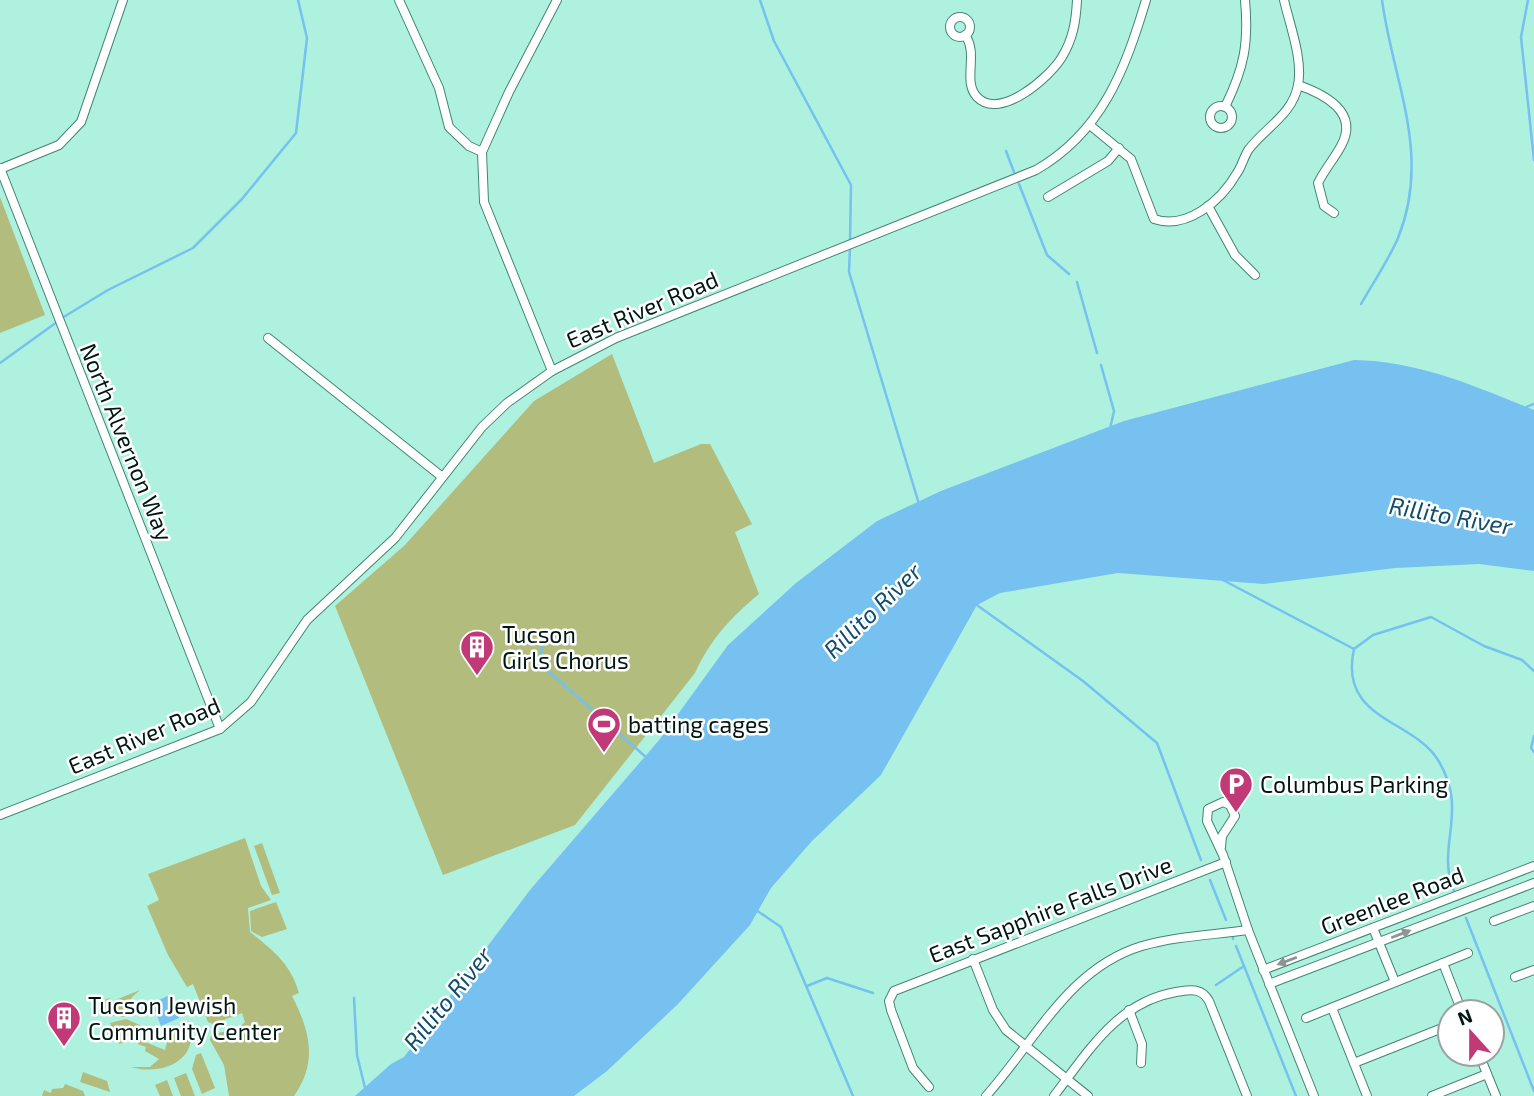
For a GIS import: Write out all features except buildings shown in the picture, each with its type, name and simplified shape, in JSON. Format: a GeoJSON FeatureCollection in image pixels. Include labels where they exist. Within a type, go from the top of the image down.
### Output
{"type":"FeatureCollection","features":[{"type":"Feature","properties":{"kind":"street"},"geometry":{"type":"LineString","coordinates":[[0,168],[59,145],[81,122],[123,0]]}},
{"type":"Feature","properties":{"kind":"street"},"geometry":{"type":"LineString","coordinates":[[399,0],[439,88],[449,127],[469,146],[482,152]]}},
{"type":"Feature","properties":{"kind":"street"},"geometry":{"type":"LineString","coordinates":[[552,371],[484,202],[482,152],[509,92],[557,0]]}},
{"type":"Feature","properties":{"kind":"street"},"geometry":{"type":"LineString","coordinates":[[965,35],[974,50],[971,85],[976,96],[986,103],[1009,101],[1042,81],[1062,58],[1076,27],[1077,0]]}},
{"type":"Feature","properties":{"kind":"street","name":"East River Road"},"geometry":{"type":"LineString","coordinates":[[0,815],[220,729],[251,702],[307,620],[394,538],[462,449],[507,403],[552,371],[616,338],[1036,170],[1067,150],[1091,126],[1125,66],[1146,0]]}},
{"type":"Feature","properties":{"kind":"street"},"geometry":{"type":"LineString","coordinates":[[1225,107],[1241,73],[1248,36],[1245,0]]}},
{"type":"Feature","properties":{"kind":"street"},"geometry":{"type":"LineString","coordinates":[[1091,126],[1132,159],[1140,174],[1148,211],[1154,219],[1167,223],[1181,222],[1208,206],[1237,175],[1249,149],[1289,107],[1298,85],[1296,51],[1284,0]]}},
{"type":"Feature","properties":{"kind":"street"},"geometry":{"type":"LineString","coordinates":[[1298,85],[1327,96],[1339,107],[1345,125],[1343,144],[1318,183],[1324,206],[1334,213]]}},
{"type":"Feature","properties":{"kind":"street"},"geometry":{"type":"LineString","coordinates":[[1048,197],[1108,161],[1119,148]]}},
{"type":"Feature","properties":{"kind":"street","name":"North Alvernon Way"},"geometry":{"type":"LineString","coordinates":[[0,168],[220,729]]}},
{"type":"Feature","properties":{"kind":"street"},"geometry":{"type":"LineString","coordinates":[[1208,206],[1235,255],[1255,275]]}},
{"type":"Feature","properties":{"kind":"street"},"geometry":{"type":"LineString","coordinates":[[268,338],[441,476]]}},
{"type":"Feature","properties":{"kind":"street"},"geometry":{"type":"LineString","coordinates":[[1220,847],[1222,836],[1235,816],[1230,805],[1223,802],[1210,806],[1206,815],[1213,838],[1226,862],[1263,970],[1314,1096]]}},
{"type":"Feature","properties":{"kind":"street","name":"East Sapphire Falls Drive"},"geometry":{"type":"LineString","coordinates":[[929,1087],[913,1068],[889,1006],[891,996],[903,985],[1226,862]]}},
{"type":"Feature","properties":{"kind":"street"},"geometry":{"type":"LineString","coordinates":[[1531,867],[1534,883]]}},
{"type":"Feature","properties":{"kind":"street","name":"Greenlee Road"},"geometry":{"type":"LineString","coordinates":[[1263,970],[1531,867]]}},
{"type":"Feature","properties":{"kind":"street","name":"Greenlee Road"},"geometry":{"type":"LineString","coordinates":[[1269,984],[1534,883]]}},
{"type":"Feature","properties":{"kind":"street"},"geometry":{"type":"LineString","coordinates":[[1494,921],[1534,906]]}},
{"type":"Feature","properties":{"kind":"street"},"geometry":{"type":"LineString","coordinates":[[1373,928],[1395,982]]}},
{"type":"Feature","properties":{"kind":"street"},"geometry":{"type":"LineString","coordinates":[[986,1096],[1077,984],[1117,956],[1161,941],[1248,930]]}},
{"type":"Feature","properties":{"kind":"street"},"geometry":{"type":"LineString","coordinates":[[1306,1018],[1468,953]]}},
{"type":"Feature","properties":{"kind":"street"},"geometry":{"type":"LineString","coordinates":[[972,959],[997,1017],[1025,1048],[1088,1096]]}},
{"type":"Feature","properties":{"kind":"street"},"geometry":{"type":"LineString","coordinates":[[1443,963],[1457,998]]}},
{"type":"Feature","properties":{"kind":"street"},"geometry":{"type":"LineString","coordinates":[[1515,977],[1534,970]]}},
{"type":"Feature","properties":{"kind":"street"},"geometry":{"type":"LineString","coordinates":[[1054,1096],[1110,1025],[1129,1010],[1161,995],[1193,990],[1202,992],[1209,1001],[1247,1096]]}},
{"type":"Feature","properties":{"kind":"street"},"geometry":{"type":"LineString","coordinates":[[1332,1008],[1367,1096]]}},
{"type":"Feature","properties":{"kind":"street"},"geometry":{"type":"LineString","coordinates":[[1129,1010],[1142,1044],[1142,1063]]}},
{"type":"Feature","properties":{"kind":"street"},"geometry":{"type":"LineString","coordinates":[[1354,1063],[1436,1031]]}},
{"type":"Feature","properties":{"kind":"street"},"geometry":{"type":"LineString","coordinates":[[1485,1068],[1496,1096]]}},
{"type":"Feature","properties":{"kind":"street"},"geometry":{"type":"LineString","coordinates":[[1432,1096],[1487,1074]]}},
{"type":"Feature","properties":{"kind":"green space"},"geometry":{"type":"Polygon","coordinates":[[[0,197],[45,315],[0,333],[0,197]]]}},
{"type":"Feature","properties":{"kind":"green space"},"geometry":{"type":"Polygon","coordinates":[[[612,354],[654,463],[701,444],[710,444],[752,524],[735,532],[759,594],[722,630],[695,673],[575,825],[443,875],[335,606],[405,545],[534,401],[612,354]]]}},
{"type":"Feature","properties":{"kind":"green space"},"geometry":{"type":"Polygon","coordinates":[[[245,838],[261,886],[271,900],[248,908],[250,932],[274,952],[291,974],[299,993],[292,996],[307,1034],[309,1059],[302,1083],[294,1096],[229,1096],[224,1065],[210,1040],[211,1035],[238,1028],[245,1022],[242,1013],[213,1024],[208,1022],[193,984],[187,987],[168,955],[147,906],[159,900],[148,874],[245,838]]]}},
{"type":"Feature","properties":{"kind":"green space"},"geometry":{"type":"Polygon","coordinates":[[[262,843],[280,893],[272,895],[254,846],[262,843]]]}},
{"type":"Feature","properties":{"kind":"green space"},"geometry":{"type":"Polygon","coordinates":[[[276,902],[287,929],[262,937],[251,931],[250,911],[276,902]]]}},
{"type":"Feature","properties":{"kind":"green space"},"geometry":{"type":"Polygon","coordinates":[[[140,990],[132,997],[124,1017],[107,1015],[102,1001],[109,998],[113,1001],[140,990]]]}},
{"type":"Feature","properties":{"kind":"green space"},"geometry":{"type":"Polygon","coordinates":[[[126,1019],[142,1026],[138,1035],[128,1035],[125,1042],[119,1044],[110,1023],[126,1019]]]}},
{"type":"Feature","properties":{"kind":"green space"},"geometry":{"type":"Polygon","coordinates":[[[189,1023],[189,1047],[176,1063],[154,1069],[131,1067],[150,1067],[159,1059],[145,1051],[146,1047],[138,1044],[140,1040],[165,1050],[170,1031],[189,1023]]]}},
{"type":"Feature","properties":{"kind":"green space"},"geometry":{"type":"Polygon","coordinates":[[[201,1053],[215,1088],[202,1094],[192,1069],[196,1055],[201,1053]]]}},
{"type":"Feature","properties":{"kind":"green space"},"geometry":{"type":"Polygon","coordinates":[[[83,1072],[107,1081],[110,1092],[80,1082],[83,1072]]]}},
{"type":"Feature","properties":{"kind":"green space"},"geometry":{"type":"Polygon","coordinates":[[[186,1073],[195,1096],[181,1096],[174,1078],[186,1073]]]}},
{"type":"Feature","properties":{"kind":"green space"},"geometry":{"type":"Polygon","coordinates":[[[167,1080],[173,1096],[160,1096],[155,1085],[167,1080]]]}},
{"type":"Feature","properties":{"kind":"green space"},"geometry":{"type":"Polygon","coordinates":[[[65,1084],[83,1091],[85,1096],[42,1096],[44,1090],[51,1093],[52,1089],[63,1088],[65,1084]]]}},
{"type":"Feature","properties":{"kind":"water","name":"Rillito River"},"geometry":{"type":"Polygon","coordinates":[[[1354,360],[1401,365],[1446,376],[1534,410],[1534,571],[1479,564],[1395,568],[1264,584],[1118,573],[1000,593],[977,605],[881,775],[812,841],[771,888],[750,925],[678,1004],[607,1071],[574,1096],[355,1096],[391,1064],[404,1057],[530,890],[660,739],[728,645],[796,583],[877,521],[941,491],[1124,421],[1354,360]]]}},
{"type":"Feature","properties":{"kind":"water"},"geometry":{"type":"Polygon","coordinates":[[[170,995],[179,1018],[161,1026],[152,1003],[170,995]]]}},
{"type":"Feature","properties":{"kind":"waterway"},"geometry":{"type":"LineString","coordinates":[[62,318],[108,290],[193,248],[242,199],[296,133],[307,38],[298,0]]}},
{"type":"Feature","properties":{"kind":"waterway"},"geometry":{"type":"LineString","coordinates":[[760,0],[774,41],[851,185],[850,241]]}},
{"type":"Feature","properties":{"kind":"waterway"},"geometry":{"type":"LineString","coordinates":[[1361,304],[1398,238],[1408,207],[1411,177],[1407,118],[1382,0]]}},
{"type":"Feature","properties":{"kind":"waterway"},"geometry":{"type":"LineString","coordinates":[[1528,0],[1521,37],[1534,160]]}},
{"type":"Feature","properties":{"kind":"waterway"},"geometry":{"type":"LineString","coordinates":[[1006,151],[1014,172]]}},
{"type":"Feature","properties":{"kind":"waterway"},"geometry":{"type":"LineString","coordinates":[[1019,184],[1047,255],[1069,274]]}},
{"type":"Feature","properties":{"kind":"waterway"},"geometry":{"type":"LineString","coordinates":[[850,248],[849,272],[919,504]]}},
{"type":"Feature","properties":{"kind":"waterway"},"geometry":{"type":"LineString","coordinates":[[1077,282],[1097,353]]}},
{"type":"Feature","properties":{"kind":"waterway"},"geometry":{"type":"LineString","coordinates":[[0,363],[57,322]]}},
{"type":"Feature","properties":{"kind":"waterway"},"geometry":{"type":"LineString","coordinates":[[1101,365],[1114,411],[1110,429]]}},
{"type":"Feature","properties":{"kind":"waterway"},"geometry":{"type":"LineString","coordinates":[[1524,408],[1534,404]]}},
{"type":"Feature","properties":{"kind":"waterway"},"geometry":{"type":"LineString","coordinates":[[1221,579],[1354,649]]}},
{"type":"Feature","properties":{"kind":"waterway"},"geometry":{"type":"LineString","coordinates":[[974,603],[1083,681],[1157,743],[1201,860]]}},
{"type":"Feature","properties":{"kind":"waterway"},"geometry":{"type":"LineString","coordinates":[[1454,891],[1449,874],[1452,812],[1447,779],[1438,760],[1427,746],[1367,705],[1357,691],[1352,672],[1354,649],[1373,635],[1431,617],[1484,646],[1522,660],[1534,671]]}},
{"type":"Feature","properties":{"kind":"waterway"},"geometry":{"type":"LineString","coordinates":[[548,638],[542,647],[539,663],[647,758]]}},
{"type":"Feature","properties":{"kind":"waterway"},"geometry":{"type":"LineString","coordinates":[[1534,736],[1531,748],[1534,752]]}},
{"type":"Feature","properties":{"kind":"waterway"},"geometry":{"type":"LineString","coordinates":[[1210,880],[1226,920]]}},
{"type":"Feature","properties":{"kind":"waterway"},"geometry":{"type":"LineString","coordinates":[[756,910],[781,927],[853,1096]]}},
{"type":"Feature","properties":{"kind":"waterway"},"geometry":{"type":"LineString","coordinates":[[1466,918],[1534,1091]]}},
{"type":"Feature","properties":{"kind":"waterway"},"geometry":{"type":"LineString","coordinates":[[1236,946],[1296,1096]]}},
{"type":"Feature","properties":{"kind":"waterway"},"geometry":{"type":"LineString","coordinates":[[1216,985],[1244,966]]}},
{"type":"Feature","properties":{"kind":"waterway"},"geometry":{"type":"LineString","coordinates":[[807,986],[827,978],[873,993]]}},
{"type":"Feature","properties":{"kind":"waterway"},"geometry":{"type":"LineString","coordinates":[[354,998],[357,1055],[365,1088]]}},
{"type":"Feature","properties":{"kind":"place","name":"Tucson Girls Chorus"},"geometry":{"type":"Point","coordinates":[477,677]}},
{"type":"Feature","properties":{"kind":"place","name":"batting cages"},"geometry":{"type":"Point","coordinates":[604,754]}},
{"type":"Feature","properties":{"kind":"place","name":"Columbus Parking"},"geometry":{"type":"Point","coordinates":[1236,814]}},
{"type":"Feature","properties":{"kind":"place","name":"Tucson Jewish Community Center"},"geometry":{"type":"Point","coordinates":[64,1048]}}]}
